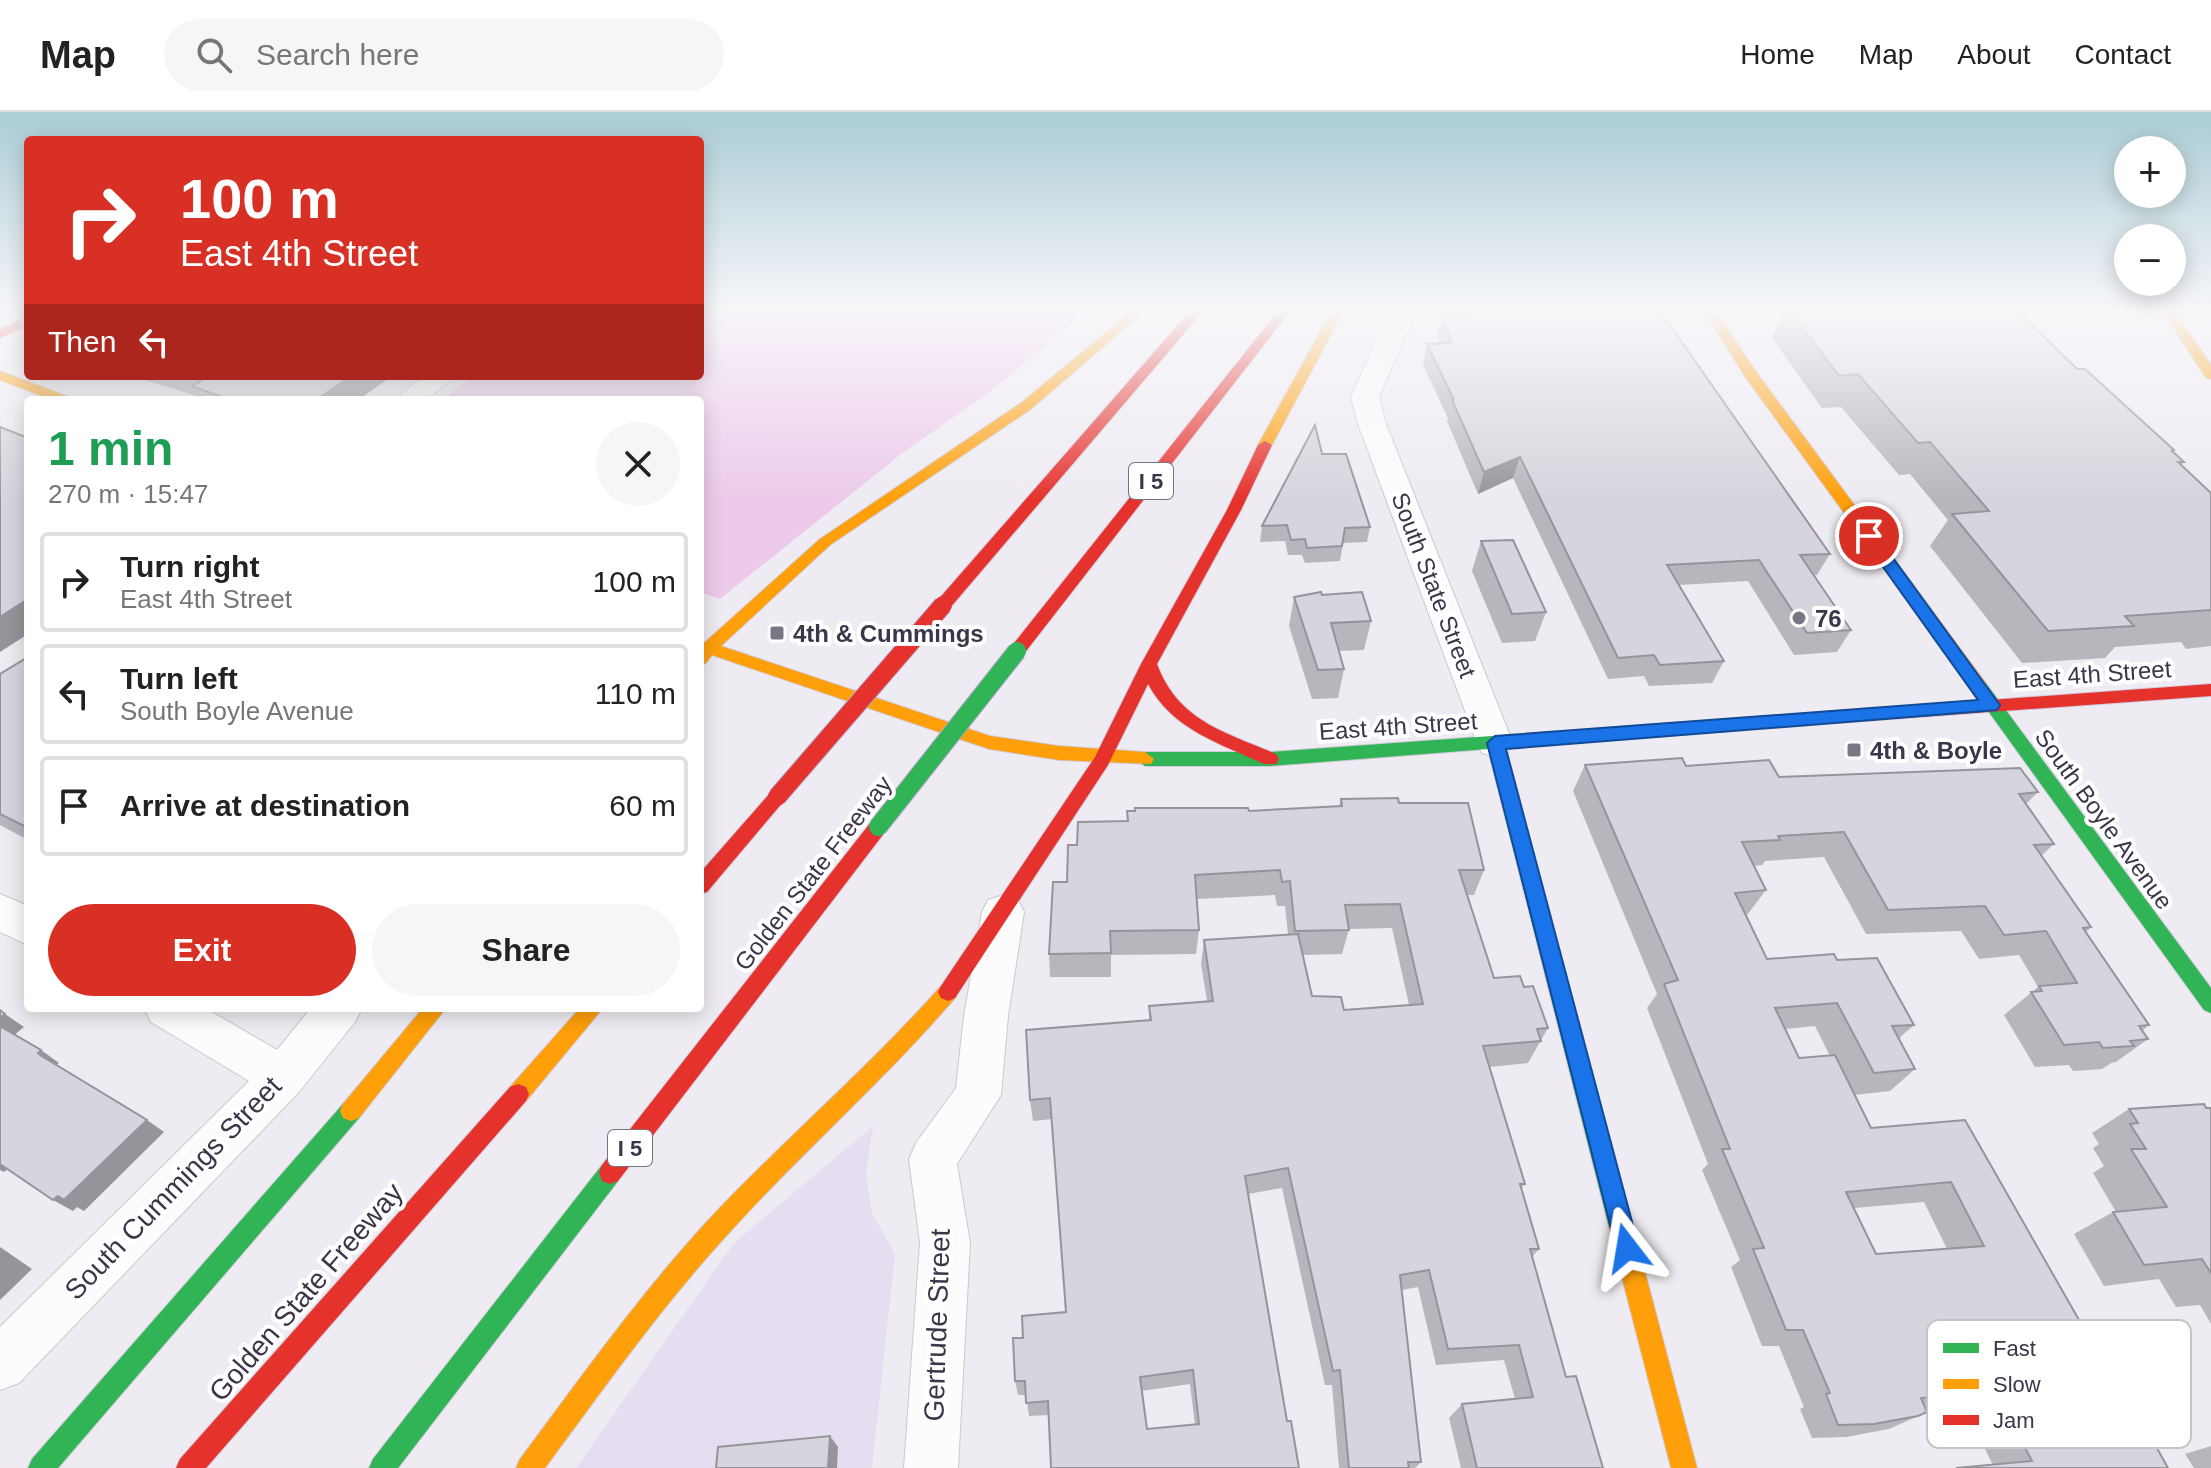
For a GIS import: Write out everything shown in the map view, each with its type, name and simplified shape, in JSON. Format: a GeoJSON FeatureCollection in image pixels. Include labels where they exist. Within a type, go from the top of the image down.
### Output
{"type":"FeatureCollection","features":[{"type":"Feature","properties":{"kind":"main road"},"geometry":{"type":"LineString","coordinates":[[704,649],[825,542],[1026,406],[1065,373]]}},
{"type":"Feature","properties":{"kind":"main road"},"geometry":{"type":"LineString","coordinates":[[704,881],[1143,373]]}},
{"type":"Feature","properties":{"kind":"main road","name":"Golden State Freeway"},"geometry":{"type":"LineString","coordinates":[[382,1468],[878,827],[1235,373]]}},
{"type":"Feature","properties":{"kind":"main road"},"geometry":{"type":"LineString","coordinates":[[529,1468],[665,1289],[767,1176],[904,1045],[953,986],[1102,760],[1149,664],[1234,510],[1302,373]]}},
{"type":"Feature","properties":{"kind":"main road","name":"South Boyle Avenue"},"geometry":{"type":"LineString","coordinates":[[1750,373],[2211,1004]]}},
{"type":"Feature","properties":{"kind":"main road"},"geometry":{"type":"LineString","coordinates":[[0,375],[54,396]]}},
{"type":"Feature","properties":{"kind":"main road","name":"East 4th Street"},"geometry":{"type":"LineString","coordinates":[[704,650],[989,742],[1102,760],[1179,762],[1270,759],[2211,690]]}},
{"type":"Feature","properties":{"kind":"main road"},"geometry":{"type":"LineString","coordinates":[[1149,664],[1154,688],[1165,705],[1177,715],[1270,759]]}},
{"type":"Feature","properties":{"kind":"main road","name":"South State Street"},"geometry":{"type":"LineString","coordinates":[[1495,743],[1684,1468]]}},
{"type":"Feature","properties":{"kind":"main road"},"geometry":{"type":"LineString","coordinates":[[41,1468],[343,1121],[433,1012]]}},
{"type":"Feature","properties":{"kind":"main road","name":"Golden State Freeway"},"geometry":{"type":"LineString","coordinates":[[189,1468],[589,1012]]}},
{"type":"Feature","properties":{"kind":"street","name":"South State Street"},"geometry":{"type":"LineString","coordinates":[[1375,373],[1365,397],[1372,424],[1495,743]]}},
{"type":"Feature","properties":{"kind":"street"},"geometry":{"type":"LineString","coordinates":[[414,396],[436,380]]}},
{"type":"Feature","properties":{"kind":"street"},"geometry":{"type":"LineString","coordinates":[[0,911],[24,925]]}},
{"type":"Feature","properties":{"kind":"street","name":"Gertrude Street"},"geometry":{"type":"LineString","coordinates":[[931,1468],[945,1243],[933,1159],[978,1095],[986,1016],[1003,911]]}},
{"type":"Feature","properties":{"kind":"street"},"geometry":{"type":"LineString","coordinates":[[173,1012],[283,1077]]}},
{"type":"Feature","properties":{"kind":"street","name":"South Cummings Street"},"geometry":{"type":"LineString","coordinates":[[0,1364],[283,1077],[337,1012]]}},
{"type":"Feature","properties":{"kind":"shaded area"},"geometry":{"type":"Polygon","coordinates":[[[704,373],[1012,373],[905,451],[720,599],[704,593],[704,396],[447,396],[469,380],[704,380],[704,373]]]}},
{"type":"Feature","properties":{"kind":"shaded area"},"geometry":{"type":"Polygon","coordinates":[[[873,1126],[866,1173],[872,1213],[895,1254],[872,1468],[576,1468],[734,1243],[873,1126]]]}},
{"type":"Feature","properties":{"kind":"building"},"geometry":{"type":"Polygon","coordinates":[[[1441,373],[1704,373],[1830,554],[1800,555],[1851,630],[1807,633],[1759,560],[1667,565],[1724,661],[1660,665],[1654,655],[1618,658],[1520,457],[1484,472],[1441,373]]]}},
{"type":"Feature","properties":{"kind":"building"},"geometry":{"type":"Polygon","coordinates":[[[1837,373],[2090,373],[2174,450],[2184,462],[2178,462],[2211,493],[2211,610],[2125,616],[2134,626],[2048,631],[1952,514],[1989,511],[1930,442],[1918,443],[1858,374],[1839,376],[1837,373]]]}},
{"type":"Feature","properties":{"kind":"building"},"geometry":{"type":"Polygon","coordinates":[[[198,380],[345,380],[322,396],[219,396],[192,386],[201,381],[198,380]]]}},
{"type":"Feature","properties":{"kind":"building"},"geometry":{"type":"Polygon","coordinates":[[[1315,425],[1322,454],[1346,454],[1370,527],[1345,528],[1342,546],[1307,548],[1305,539],[1291,540],[1287,525],[1262,526],[1315,425]]]}},
{"type":"Feature","properties":{"kind":"building"},"geometry":{"type":"Polygon","coordinates":[[[0,427],[24,436],[24,602],[0,617],[0,427]]]}},
{"type":"Feature","properties":{"kind":"building"},"geometry":{"type":"Polygon","coordinates":[[[1513,540],[1546,612],[1512,614],[1481,541],[1513,540]]]}},
{"type":"Feature","properties":{"kind":"building"},"geometry":{"type":"Polygon","coordinates":[[[1321,592],[1322,595],[1362,592],[1371,621],[1331,623],[1344,669],[1318,670],[1294,597],[1321,592]]]}},
{"type":"Feature","properties":{"kind":"building"},"geometry":{"type":"Polygon","coordinates":[[[24,659],[24,826],[0,814],[0,674],[24,659]]]}},
{"type":"Feature","properties":{"kind":"building"},"geometry":{"type":"Polygon","coordinates":[[[1682,758],[1686,766],[1769,760],[1779,777],[2020,768],[2038,792],[2019,794],[2054,844],[2034,845],[2091,927],[2083,928],[2149,1025],[2139,1026],[2148,1039],[2130,1041],[2134,1046],[2103,1048],[2099,1042],[2064,1045],[2031,992],[2042,991],[2039,986],[2077,983],[2046,931],[2004,935],[1985,906],[1888,910],[1844,832],[1778,836],[1780,840],[1742,842],[1766,890],[1735,893],[1767,959],[1834,954],[1837,960],[1877,958],[1914,1025],[1892,1026],[1915,1069],[1874,1073],[1837,1003],[1775,1008],[1799,1058],[1835,1055],[1871,1128],[1965,1120],[2079,1320],[1927,1320],[1927,1397],[1921,1398],[1927,1412],[1874,1424],[1838,1425],[1826,1394],[1830,1393],[1803,1330],[1786,1330],[1753,1249],[1764,1248],[1722,1149],[1730,1149],[1664,984],[1678,980],[1585,765],[1682,758]],[[1951,1182],[1846,1192],[1876,1254],[1984,1246],[1951,1182]]]}},
{"type":"Feature","properties":{"kind":"building"},"geometry":{"type":"Polygon","coordinates":[[[1398,798],[1399,803],[1468,803],[1484,870],[1459,870],[1494,978],[1520,976],[1524,987],[1533,986],[1548,1028],[1537,1029],[1541,1041],[1483,1046],[1525,1184],[1520,1184],[1539,1249],[1530,1249],[1566,1377],[1576,1376],[1603,1468],[1477,1468],[1462,1404],[1533,1397],[1519,1345],[1448,1349],[1429,1270],[1400,1275],[1421,1462],[1408,1462],[1409,1468],[1349,1468],[1340,1370],[1333,1371],[1288,1168],[1245,1176],[1287,1421],[1291,1421],[1299,1468],[1051,1468],[1048,1401],[1026,1403],[1025,1381],[1015,1381],[1013,1338],[1023,1338],[1022,1316],[1066,1312],[1050,1098],[1030,1100],[1026,1030],[1151,1020],[1149,1006],[1213,1001],[1204,940],[1298,934],[1312,996],[1341,997],[1344,1010],[1423,1004],[1400,904],[1345,905],[1349,930],[1295,931],[1290,881],[1282,882],[1280,870],[1195,875],[1199,930],[1110,931],[1111,953],[1049,954],[1053,882],[1067,882],[1068,845],[1077,845],[1078,822],[1128,821],[1127,811],[1135,811],[1135,808],[1248,808],[1249,811],[1342,806],[1341,799],[1398,798]],[[1193,1370],[1140,1377],[1147,1429],[1199,1424],[1193,1370]]]}},
{"type":"Feature","properties":{"kind":"building"},"geometry":{"type":"Polygon","coordinates":[[[0,1026],[41,1050],[40,1055],[147,1120],[64,1200],[58,1196],[53,1200],[0,1164],[0,1026]]]}},
{"type":"Feature","properties":{"kind":"building"},"geometry":{"type":"Polygon","coordinates":[[[2204,1104],[2206,1108],[2211,1108],[2211,1273],[2202,1259],[2144,1265],[2113,1212],[2167,1207],[2131,1149],[2146,1149],[2130,1124],[2138,1123],[2129,1109],[2204,1104]]]}},
{"type":"Feature","properties":{"kind":"building"},"geometry":{"type":"Polygon","coordinates":[[[830,1436],[828,1468],[716,1468],[718,1447],[830,1436]]]}},
{"type":"Feature","properties":{"kind":"building"},"geometry":{"type":"Polygon","coordinates":[[[2025,1448],[2157,1448],[2168,1468],[1956,1468],[2032,1461],[2025,1448]]]}},
{"type":"Feature","properties":{"kind":"traffic: fast"},"geometry":{"type":"LineString","coordinates":[[878,827],[1017,651]]}},
{"type":"Feature","properties":{"kind":"traffic: fast"},"geometry":{"type":"LineString","coordinates":[[1979,686],[2211,1004]]}},
{"type":"Feature","properties":{"kind":"traffic: fast"},"geometry":{"type":"LineString","coordinates":[[1145,759],[1270,759],[1769,722]]}},
{"type":"Feature","properties":{"kind":"traffic: fast"},"geometry":{"type":"LineString","coordinates":[[1495,743],[1621,1227]]}},
{"type":"Feature","properties":{"kind":"traffic: fast"},"geometry":{"type":"LineString","coordinates":[[41,1468],[351,1111]]}},
{"type":"Feature","properties":{"kind":"traffic: fast"},"geometry":{"type":"LineString","coordinates":[[382,1468],[610,1173]]}},
{"type":"Feature","properties":{"kind":"traffic: slow"},"geometry":{"type":"LineString","coordinates":[[709,648],[825,542],[1026,406],[1065,373]]}},
{"type":"Feature","properties":{"kind":"traffic: slow"},"geometry":{"type":"LineString","coordinates":[[1265,445],[1304,373]]}},
{"type":"Feature","properties":{"kind":"traffic: slow"},"geometry":{"type":"LineString","coordinates":[[1750,373],[1979,686]]}},
{"type":"Feature","properties":{"kind":"traffic: slow"},"geometry":{"type":"LineString","coordinates":[[0,375],[54,396]]}},
{"type":"Feature","properties":{"kind":"traffic: slow"},"geometry":{"type":"LineString","coordinates":[[704,654],[709,648],[989,742],[1059,753],[1145,759]]}},
{"type":"Feature","properties":{"kind":"traffic: slow"},"geometry":{"type":"LineString","coordinates":[[529,1468],[622,1343],[696,1252],[750,1194],[894,1052],[948,992]]}},
{"type":"Feature","properties":{"kind":"traffic: slow"},"geometry":{"type":"LineString","coordinates":[[351,1111],[433,1012]]}},
{"type":"Feature","properties":{"kind":"traffic: slow"},"geometry":{"type":"LineString","coordinates":[[518,1094],[590,1012]]}},
{"type":"Feature","properties":{"kind":"traffic: slow"},"geometry":{"type":"LineString","coordinates":[[1621,1227],[1684,1468]]}},
{"type":"Feature","properties":{"kind":"traffic: jam"},"geometry":{"type":"LineString","coordinates":[[943,605],[1143,373]]}},
{"type":"Feature","properties":{"kind":"traffic: jam"},"geometry":{"type":"LineString","coordinates":[[1017,651],[1235,373]]}},
{"type":"Feature","properties":{"kind":"traffic: jam"},"geometry":{"type":"LineString","coordinates":[[948,992],[1102,760],[1265,445]]}},
{"type":"Feature","properties":{"kind":"traffic: jam"},"geometry":{"type":"LineString","coordinates":[[777,797],[943,605]]}},
{"type":"Feature","properties":{"kind":"traffic: jam"},"geometry":{"type":"LineString","coordinates":[[1149,664],[1156,685],[1180,714],[1213,734],[1270,759]]}},
{"type":"Feature","properties":{"kind":"traffic: jam"},"geometry":{"type":"LineString","coordinates":[[1769,722],[2211,690]]}},
{"type":"Feature","properties":{"kind":"traffic: jam"},"geometry":{"type":"LineString","coordinates":[[704,881],[777,797]]}},
{"type":"Feature","properties":{"kind":"traffic: jam"},"geometry":{"type":"LineString","coordinates":[[610,1173],[878,827]]}},
{"type":"Feature","properties":{"kind":"traffic: jam"},"geometry":{"type":"LineString","coordinates":[[189,1468],[518,1094]]}},
{"type":"Feature","properties":{"kind":"place","name":"76"},"geometry":{"type":"Point","coordinates":[1799,618]}},
{"type":"Feature","properties":{"kind":"place","name":"4th & Cummings"},"geometry":{"type":"Point","coordinates":[777,633]}},
{"type":"Feature","properties":{"kind":"place","name":"4th & Boyle"},"geometry":{"type":"Point","coordinates":[1854,750]}},
{"type":"Feature","properties":{"kind":"route"},"geometry":{"type":"LineString","coordinates":[[1627,1248],[1495,743],[1991,705],[1869,536]]}}]}
